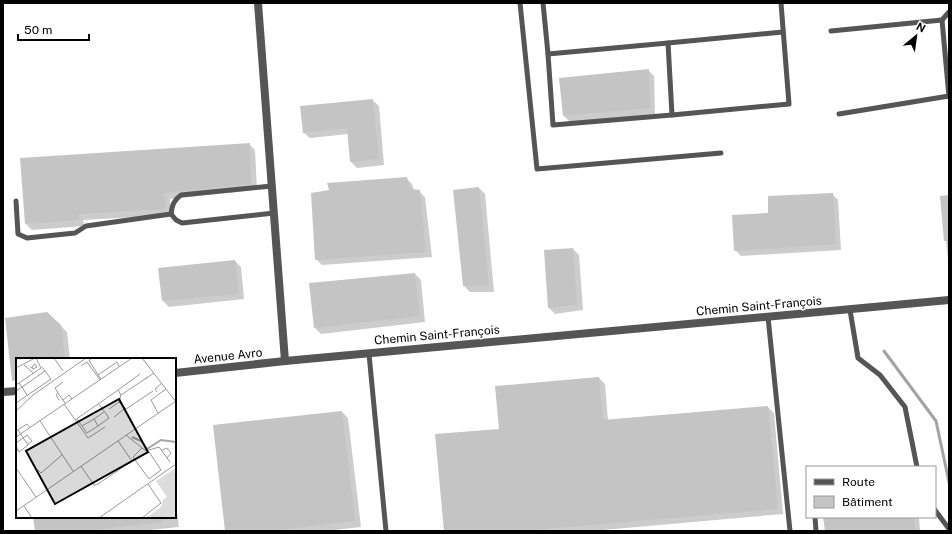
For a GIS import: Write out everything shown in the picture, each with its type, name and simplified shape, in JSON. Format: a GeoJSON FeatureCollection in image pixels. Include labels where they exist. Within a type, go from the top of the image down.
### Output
{"type":"FeatureCollection","features":[{"type":"Feature","properties":{"kind":"street"},"geometry":{"type":"LineString","coordinates":[[258,3],[284,361]]}},
{"type":"Feature","properties":{"kind":"street","name":"Chemin Saint-François"},"geometry":{"type":"LineString","coordinates":[[284,361],[949,300]]}},
{"type":"Feature","properties":{"kind":"street","name":"Avenue Avro"},"geometry":{"type":"LineString","coordinates":[[176,374],[284,361]]}},
{"type":"Feature","properties":{"kind":"street"},"geometry":{"type":"LineString","coordinates":[[3,392],[16,391]]}},
{"type":"Feature","properties":{"kind":"lane"},"geometry":{"type":"LineString","coordinates":[[520,3],[537,169],[721,153]]}},
{"type":"Feature","properties":{"kind":"lane"},"geometry":{"type":"LineString","coordinates":[[543,3],[553,125],[789,104],[781,3]]}},
{"type":"Feature","properties":{"kind":"lane"},"geometry":{"type":"LineString","coordinates":[[831,31],[942,20],[949,12]]}},
{"type":"Feature","properties":{"kind":"lane"},"geometry":{"type":"LineString","coordinates":[[839,114],[949,96],[942,20]]}},
{"type":"Feature","properties":{"kind":"lane"},"geometry":{"type":"LineString","coordinates":[[548,54],[783,32]]}},
{"type":"Feature","properties":{"kind":"lane"},"geometry":{"type":"LineString","coordinates":[[668,43],[672,115]]}},
{"type":"Feature","properties":{"kind":"lane"},"geometry":{"type":"LineString","coordinates":[[272,186],[182,195],[176,198],[172,204],[171,214],[176,220],[182,223],[274,213]]}},
{"type":"Feature","properties":{"kind":"lane"},"geometry":{"type":"LineString","coordinates":[[16,201],[18,234],[27,238],[75,233],[86,226],[171,214]]}},
{"type":"Feature","properties":{"kind":"lane"},"geometry":{"type":"LineString","coordinates":[[850,310],[858,358],[880,375],[905,407],[917,466]]}},
{"type":"Feature","properties":{"kind":"lane"},"geometry":{"type":"LineString","coordinates":[[768,317],[790,531]]}},
{"type":"Feature","properties":{"kind":"lane"},"geometry":{"type":"LineString","coordinates":[[369,354],[386,531]]}},
{"type":"Feature","properties":{"kind":"lane"},"geometry":{"type":"LineString","coordinates":[[936,511],[949,529]]}},
{"type":"Feature","properties":{"kind":"lane"},"geometry":{"type":"LineString","coordinates":[[815,518],[816,531]]}},
{"type":"Feature","properties":{"kind":"building"},"geometry":{"type":"Polygon","coordinates":[[[649,69],[650,108],[563,116],[559,78],[649,69]]]}},
{"type":"Feature","properties":{"kind":"building"},"geometry":{"type":"Polygon","coordinates":[[[373,99],[379,159],[350,162],[347,128],[303,133],[300,106],[373,99]]]}},
{"type":"Feature","properties":{"kind":"building"},"geometry":{"type":"Polygon","coordinates":[[[250,143],[251,184],[164,193],[166,209],[78,214],[80,220],[25,224],[20,158],[250,143]]]}},
{"type":"Feature","properties":{"kind":"building"},"geometry":{"type":"Polygon","coordinates":[[[407,177],[410,189],[420,190],[426,252],[315,260],[311,193],[329,190],[327,183],[407,177]]]}},
{"type":"Feature","properties":{"kind":"building"},"geometry":{"type":"Polygon","coordinates":[[[479,187],[489,286],[463,286],[453,190],[479,187]]]}},
{"type":"Feature","properties":{"kind":"building"},"geometry":{"type":"Polygon","coordinates":[[[833,193],[836,244],[734,251],[732,215],[768,213],[768,196],[833,193]]]}},
{"type":"Feature","properties":{"kind":"building"},"geometry":{"type":"Polygon","coordinates":[[[949,195],[949,241],[944,241],[940,196],[949,195]]]}},
{"type":"Feature","properties":{"kind":"building"},"geometry":{"type":"Polygon","coordinates":[[[573,248],[577,305],[548,308],[544,250],[573,248]]]}},
{"type":"Feature","properties":{"kind":"building"},"geometry":{"type":"Polygon","coordinates":[[[235,260],[239,294],[162,301],[158,268],[235,260]]]}},
{"type":"Feature","properties":{"kind":"building"},"geometry":{"type":"Polygon","coordinates":[[[415,273],[420,316],[314,328],[309,283],[415,273]]]}},
{"type":"Feature","properties":{"kind":"building"},"geometry":{"type":"Polygon","coordinates":[[[47,312],[61,325],[65,358],[16,358],[16,380],[12,381],[5,318],[47,312]]]}},
{"type":"Feature","properties":{"kind":"building"},"geometry":{"type":"Polygon","coordinates":[[[599,377],[603,420],[768,406],[778,509],[520,531],[444,531],[435,434],[499,429],[495,386],[599,377]]]}},
{"type":"Feature","properties":{"kind":"building"},"geometry":{"type":"Polygon","coordinates":[[[342,411],[355,521],[268,531],[225,531],[213,425],[342,411]]]}},
{"type":"Feature","properties":{"kind":"building"},"geometry":{"type":"Polygon","coordinates":[[[33,518],[162,518],[162,522],[84,531],[35,531],[33,518]]]}},
{"type":"Feature","properties":{"kind":"building"},"geometry":{"type":"Polygon","coordinates":[[[823,518],[914,518],[915,531],[825,531],[823,518]]]}},
{"type":"Feature","properties":{"kind":"waterway"},"geometry":{"type":"LineString","coordinates":[[884,351],[936,421],[949,482]]}}]}
